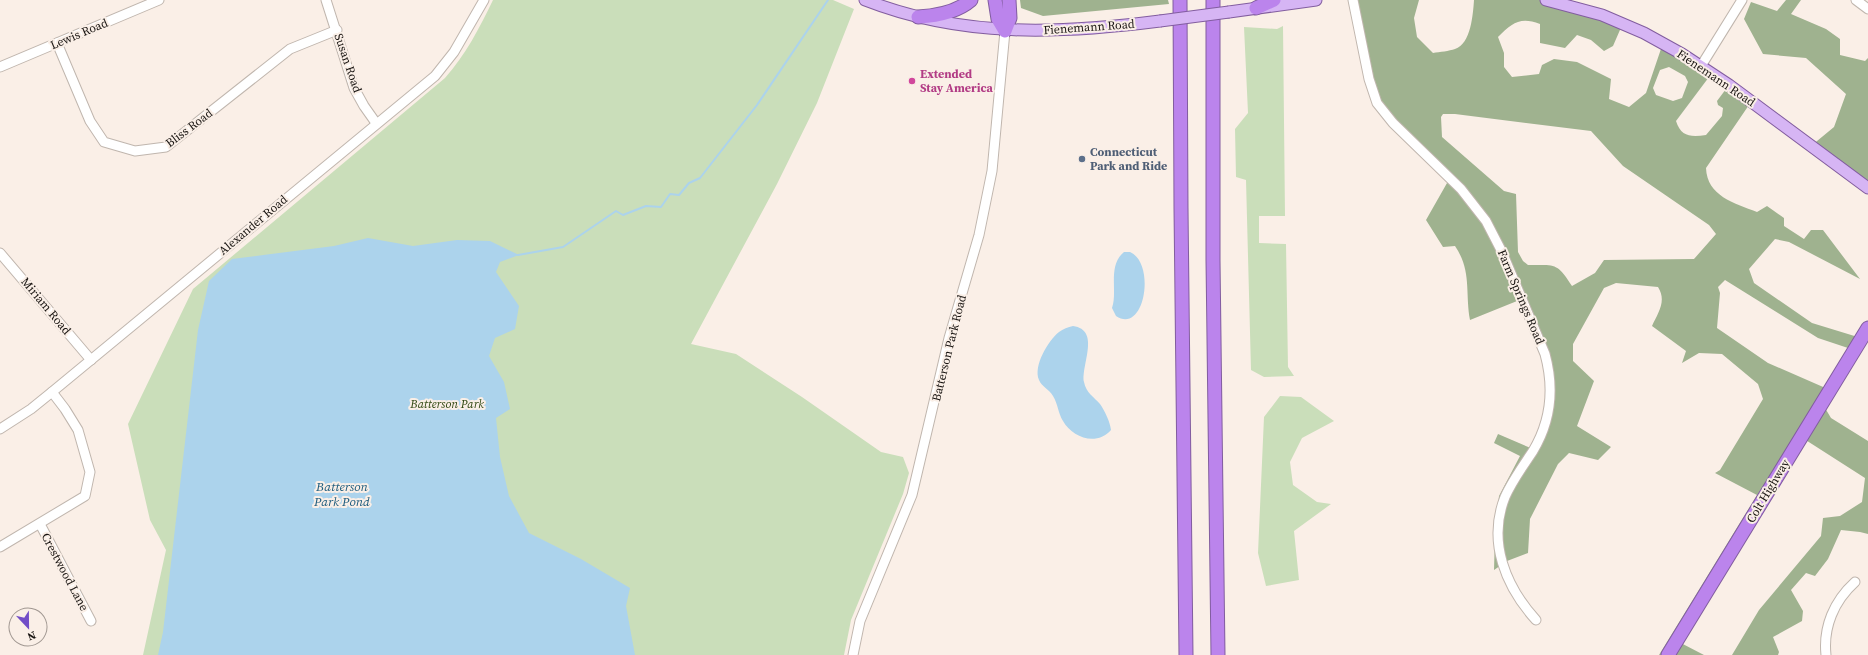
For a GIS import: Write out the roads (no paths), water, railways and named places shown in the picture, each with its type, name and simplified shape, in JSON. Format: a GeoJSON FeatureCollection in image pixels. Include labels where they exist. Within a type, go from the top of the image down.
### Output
{"type":"FeatureCollection","features":[{"type":"Feature","properties":{"kind":"highway"},"geometry":{"type":"LineString","coordinates":[[918,17],[934,16],[949,12],[963,6],[971,0]]}},
{"type":"Feature","properties":{"kind":"highway"},"geometry":{"type":"LineString","coordinates":[[995,0],[998,19],[1005,31]]}},
{"type":"Feature","properties":{"kind":"highway"},"geometry":{"type":"LineString","coordinates":[[1005,31],[1010,21],[1009,0]]}},
{"type":"Feature","properties":{"kind":"highway"},"geometry":{"type":"LineString","coordinates":[[1174,0],[1181,55]]}},
{"type":"Feature","properties":{"kind":"highway"},"geometry":{"type":"LineString","coordinates":[[1180,0],[1186,655]]}},
{"type":"Feature","properties":{"kind":"highway"},"geometry":{"type":"LineString","coordinates":[[1213,0],[1213,252],[1218,655]]}},
{"type":"Feature","properties":{"kind":"highway"},"geometry":{"type":"LineString","coordinates":[[1256,8],[1274,0]]}},
{"type":"Feature","properties":{"kind":"highway","name":"Colt Highway"},"geometry":{"type":"LineString","coordinates":[[1668,655],[1868,328]]}},
{"type":"Feature","properties":{"kind":"main road","name":"Fienemann Road"},"geometry":{"type":"LineString","coordinates":[[865,0],[918,17],[970,27],[1005,31],[1081,30],[1316,0]]}},
{"type":"Feature","properties":{"kind":"main road","name":"Fienemann Road"},"geometry":{"type":"LineString","coordinates":[[1546,0],[1602,15],[1623,23],[1663,43],[1701,66],[1868,188]]}},
{"type":"Feature","properties":{"kind":"street","name":"Lewis Road"},"geometry":{"type":"LineString","coordinates":[[0,67],[159,0]]}},
{"type":"Feature","properties":{"kind":"street","name":"Susan Road"},"geometry":{"type":"LineString","coordinates":[[326,0],[337,30],[354,88],[376,123]]}},
{"type":"Feature","properties":{"kind":"street","name":"Alexander Road"},"geometry":{"type":"LineString","coordinates":[[0,429],[31,409],[52,392],[376,123],[435,76],[454,52],[484,0]]}},
{"type":"Feature","properties":{"kind":"street","name":"Farm Springs Road"},"geometry":{"type":"LineString","coordinates":[[1353,0],[1368,79],[1377,103],[1393,123],[1461,189],[1486,221],[1502,252],[1545,354],[1548,365],[1550,389],[1546,420],[1536,445],[1505,498],[1498,530],[1501,560],[1508,582],[1523,605],[1536,620]]}},
{"type":"Feature","properties":{"kind":"street"},"geometry":{"type":"LineString","coordinates":[[1701,66],[1742,0]]}},
{"type":"Feature","properties":{"kind":"street"},"geometry":{"type":"LineString","coordinates":[[1856,0],[1868,9]]}},
{"type":"Feature","properties":{"kind":"street","name":"Bliss Road"},"geometry":{"type":"LineString","coordinates":[[57,43],[90,121],[104,142],[135,152],[166,147],[290,49],[337,30]]}},
{"type":"Feature","properties":{"kind":"street","name":"Batterson Park Road"},"geometry":{"type":"LineString","coordinates":[[853,655],[860,621],[898,532],[913,490],[949,338],[979,235],[992,171],[1005,31]]}},
{"type":"Feature","properties":{"kind":"street","name":"Miriam Road"},"geometry":{"type":"LineString","coordinates":[[1,257],[91,360]]}},
{"type":"Feature","properties":{"kind":"street"},"geometry":{"type":"LineString","coordinates":[[0,547],[85,496],[90,472],[78,430],[65,408],[52,392]]}},
{"type":"Feature","properties":{"kind":"street","name":"Crestwood Lane"},"geometry":{"type":"LineString","coordinates":[[40,524],[91,621]]}},
{"type":"Feature","properties":{"kind":"street"},"geometry":{"type":"LineString","coordinates":[[1826,655],[1826,632],[1828,621],[1842,596],[1855,582]]}},
{"type":"Feature","properties":{"kind":"water","name":"Batterson Park Pond"},"geometry":{"type":"Polygon","coordinates":[[[368,238],[413,246],[457,240],[490,241],[519,255],[500,262],[496,272],[519,306],[515,329],[495,338],[489,356],[504,382],[510,409],[496,418],[500,457],[509,496],[529,533],[581,559],[630,588],[626,606],[635,655],[158,655],[163,632],[198,330],[209,281],[232,259],[334,246],[368,238]]]}},
{"type":"Feature","properties":{"kind":"water"},"geometry":{"type":"Polygon","coordinates":[[[1124,252],[1130,252],[1138,259],[1143,269],[1145,282],[1144,295],[1140,307],[1134,316],[1126,319],[1116,316],[1112,308],[1114,301],[1114,271],[1119,258],[1124,252]]]}},
{"type":"Feature","properties":{"kind":"water"},"geometry":{"type":"Polygon","coordinates":[[[1073,326],[1081,329],[1086,334],[1088,349],[1084,375],[1085,386],[1088,392],[1102,407],[1111,430],[1098,438],[1085,438],[1072,432],[1061,418],[1053,396],[1039,380],[1038,368],[1046,347],[1061,331],[1073,326]]]}},
{"type":"Feature","properties":{"kind":"waterway"},"geometry":{"type":"LineString","coordinates":[[518,255],[563,247],[616,211],[623,215],[646,206],[661,207],[670,194],[679,195],[689,183],[700,178],[757,105],[828,0]]}},
{"type":"Feature","properties":{"kind":"place","name":"Extended Stay America"},"geometry":{"type":"Point","coordinates":[912,81]}},
{"type":"Feature","properties":{"kind":"place","name":"Connecticut Park and Ride"},"geometry":{"type":"Point","coordinates":[1082,159]}},
{"type":"Feature","properties":{"kind":"park label","name":"Batterson Park"},"geometry":{"type":"Point","coordinates":[447,404]}}]}
